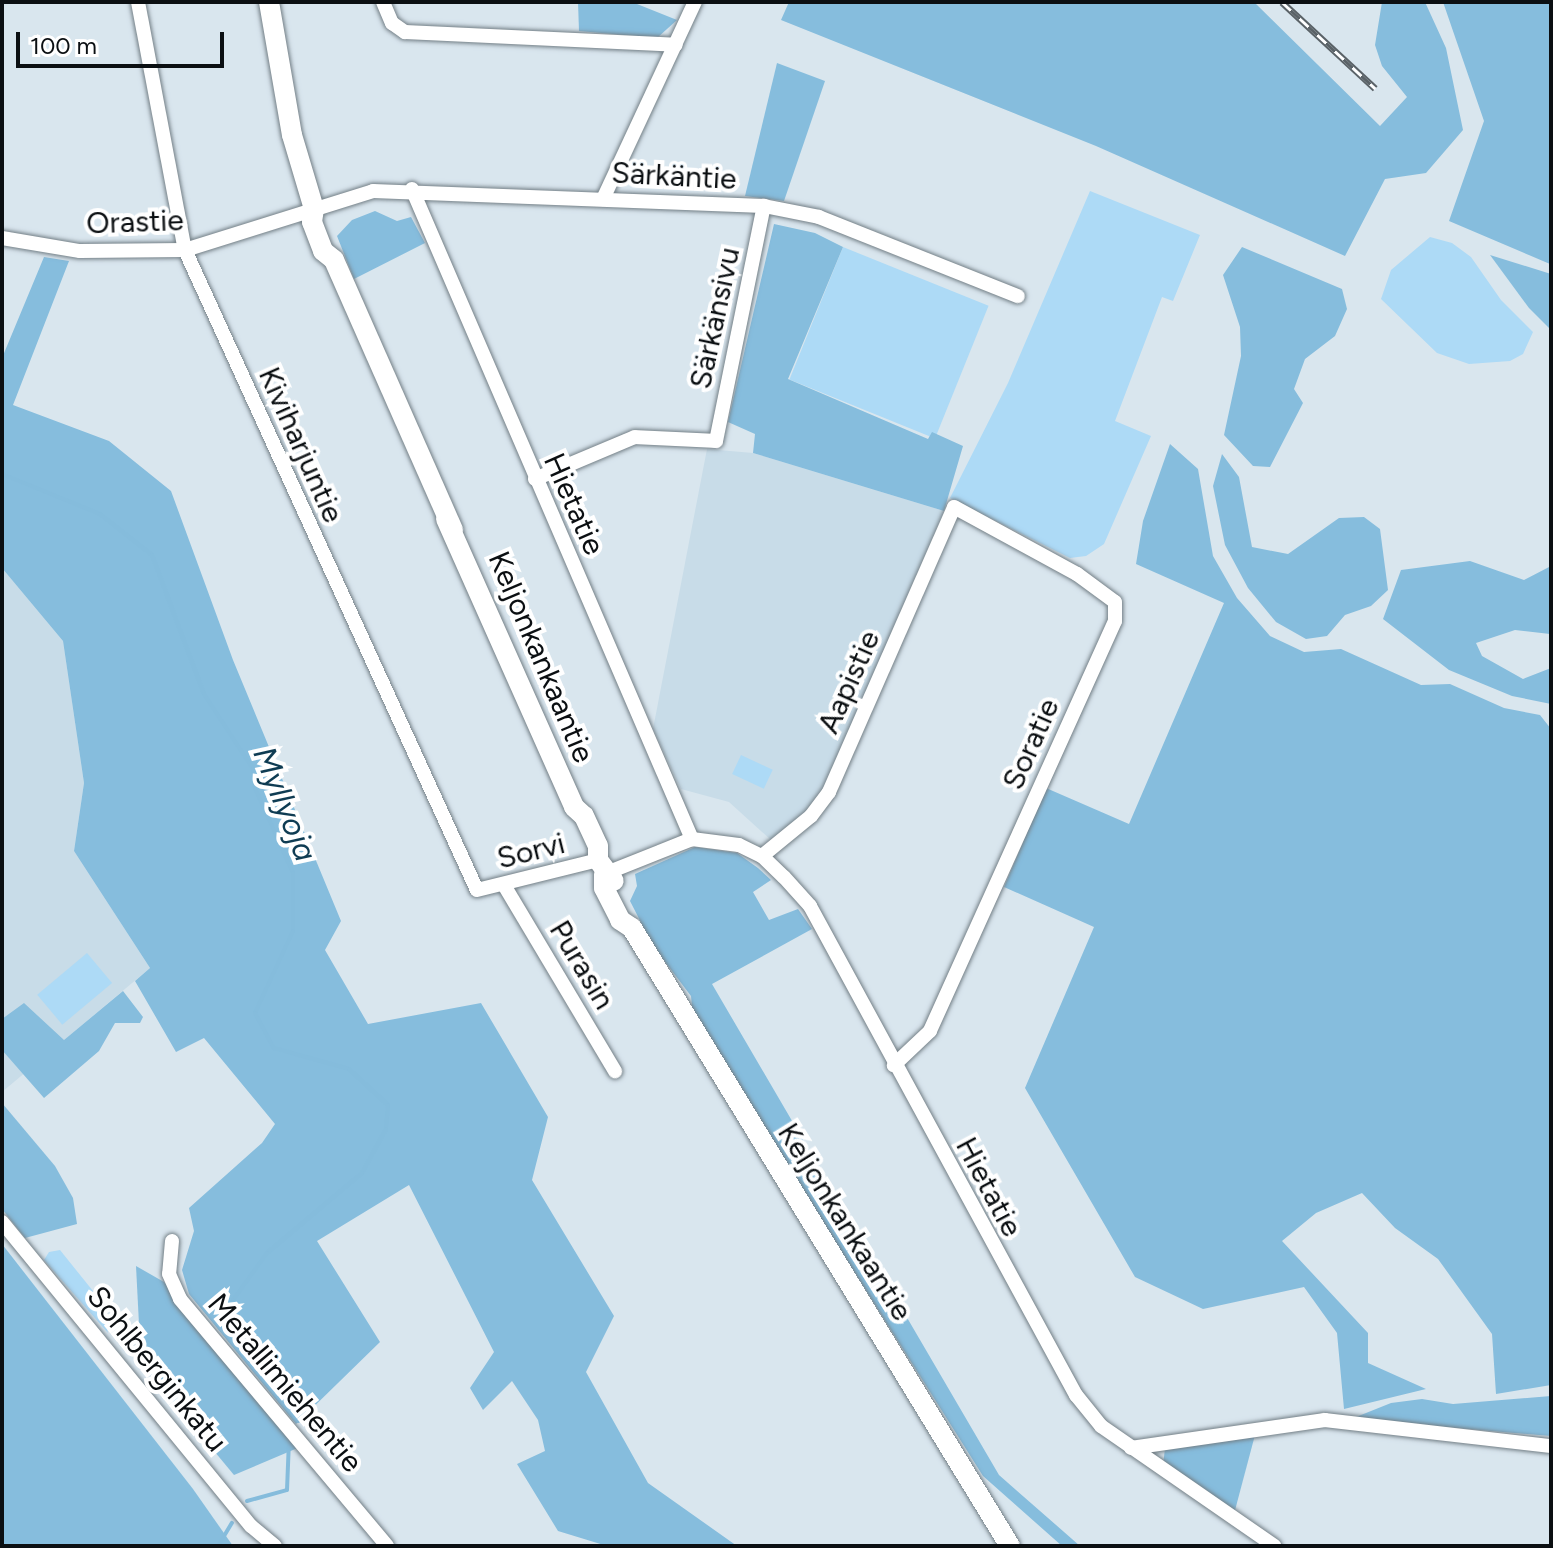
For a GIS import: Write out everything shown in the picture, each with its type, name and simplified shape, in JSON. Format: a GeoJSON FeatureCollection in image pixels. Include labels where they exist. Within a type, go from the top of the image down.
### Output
{"type":"FeatureCollection","features":[{"type":"Feature","properties":{"kind":"main road","name":"Keljonkankaantie"},"geometry":{"type":"LineString","coordinates":[[269,2],[292,135],[314,209],[324,218],[334,260],[574,807],[581,839],[615,883],[631,914],[632,928],[1010,1546]]}},
{"type":"Feature","properties":{"kind":"street","name":"Kiviharjuntie"},"geometry":{"type":"LineString","coordinates":[[138,2],[185,250],[477,890]]}},
{"type":"Feature","properties":{"kind":"street"},"geometry":{"type":"LineString","coordinates":[[383,2],[392,23],[405,32],[676,45]]}},
{"type":"Feature","properties":{"kind":"street"},"geometry":{"type":"LineString","coordinates":[[603,199],[695,2]]}},
{"type":"Feature","properties":{"kind":"street","name":"Särkäntie"},"geometry":{"type":"LineString","coordinates":[[314,209],[345,196],[412,189],[764,206],[819,217],[1018,296]]}},
{"type":"Feature","properties":{"kind":"street","name":"Hietatie"},"geometry":{"type":"LineString","coordinates":[[412,189],[692,839]]}},
{"type":"Feature","properties":{"kind":"street","name":"Särkänsivu"},"geometry":{"type":"LineString","coordinates":[[535,479],[635,437],[716,441],[764,206]]}},
{"type":"Feature","properties":{"kind":"street","name":"Orastie"},"geometry":{"type":"LineString","coordinates":[[2,238],[80,251],[185,250],[314,209]]}},
{"type":"Feature","properties":{"kind":"street","name":"Aapistie"},"geometry":{"type":"LineString","coordinates":[[762,856],[811,816],[829,792],[954,507]]}},
{"type":"Feature","properties":{"kind":"street","name":"Soratie"},"geometry":{"type":"LineString","coordinates":[[894,1065],[930,1031],[1116,608],[1105,592],[1077,574],[954,507]]}},
{"type":"Feature","properties":{"kind":"street","name":"Hietatie"},"geometry":{"type":"LineString","coordinates":[[601,867],[692,839],[739,845],[762,856],[810,906],[1056,1367],[1101,1426],[1274,1546]]}},
{"type":"Feature","properties":{"kind":"street","name":"Sorvi"},"geometry":{"type":"LineString","coordinates":[[477,890],[601,867]]}},
{"type":"Feature","properties":{"kind":"street","name":"Purasin"},"geometry":{"type":"LineString","coordinates":[[504,885],[615,1071]]}},
{"type":"Feature","properties":{"kind":"street","name":"Sohlberginkatu"},"geometry":{"type":"LineString","coordinates":[[2,1222],[251,1526],[275,1546]]}},
{"type":"Feature","properties":{"kind":"street","name":"Metallimiehentie"},"geometry":{"type":"LineString","coordinates":[[172,1241],[169,1274],[181,1300],[387,1546]]}},
{"type":"Feature","properties":{"kind":"street"},"geometry":{"type":"LineString","coordinates":[[1131,1448],[1325,1420],[1551,1446]]}},
{"type":"Feature","properties":{"kind":"shaded area"},"geometry":{"type":"Polygon","coordinates":[[[578,2],[632,2],[677,20],[657,38],[579,31],[578,2]]]}},
{"type":"Feature","properties":{"kind":"shaded area"},"geometry":{"type":"Polygon","coordinates":[[[789,2],[1254,2],[1380,126],[1407,97],[1382,66],[1375,45],[1382,2],[1425,2],[1446,48],[1463,130],[1426,173],[1385,179],[1345,256],[1096,146],[781,20],[789,2]]]}},
{"type":"Feature","properties":{"kind":"shaded area"},"geometry":{"type":"Polygon","coordinates":[[[1443,2],[1551,2],[1550,264],[1449,221],[1484,121],[1443,2]]]}},
{"type":"Feature","properties":{"kind":"shaded area"},"geometry":{"type":"Polygon","coordinates":[[[777,63],[825,81],[784,201],[745,196],[777,63]]]}},
{"type":"Feature","properties":{"kind":"shaded area"},"geometry":{"type":"Polygon","coordinates":[[[1090,191],[1200,235],[1173,301],[1162,297],[1115,421],[1151,436],[1104,544],[1086,556],[1070,558],[950,498],[1008,383],[1090,191]]]}},
{"type":"Feature","properties":{"kind":"shaded area"},"geometry":{"type":"Polygon","coordinates":[[[375,211],[397,221],[411,217],[425,243],[354,279],[337,236],[352,220],[375,211]]]}},
{"type":"Feature","properties":{"kind":"shaded area"},"geometry":{"type":"Polygon","coordinates":[[[774,224],[815,233],[843,247],[788,379],[928,439],[932,432],[963,446],[944,511],[753,453],[755,434],[728,422],[774,224]]]}},
{"type":"Feature","properties":{"kind":"shaded area"},"geometry":{"type":"Polygon","coordinates":[[[1430,237],[1452,243],[1471,257],[1501,300],[1533,332],[1523,354],[1510,361],[1469,364],[1437,353],[1381,299],[1391,270],[1430,237]]]}},
{"type":"Feature","properties":{"kind":"shaded area"},"geometry":{"type":"Polygon","coordinates":[[[843,247],[989,306],[935,438],[789,380],[843,247]]]}},
{"type":"Feature","properties":{"kind":"shaded area"},"geometry":{"type":"Polygon","coordinates":[[[1242,247],[1342,289],[1347,309],[1335,336],[1305,359],[1294,389],[1303,403],[1270,467],[1253,466],[1224,435],[1241,356],[1240,327],[1223,275],[1242,247]]]}},
{"type":"Feature","properties":{"kind":"shaded area"},"geometry":{"type":"Polygon","coordinates":[[[1490,255],[1551,274],[1551,330],[1529,308],[1490,255]]]}},
{"type":"Feature","properties":{"kind":"shaded area"},"geometry":{"type":"Polygon","coordinates":[[[44,257],[69,261],[13,405],[109,441],[171,491],[233,660],[341,921],[325,950],[368,1024],[481,1003],[548,1117],[532,1180],[614,1316],[586,1372],[648,1483],[737,1546],[607,1546],[558,1531],[517,1464],[545,1451],[538,1420],[512,1381],[483,1410],[470,1388],[494,1352],[409,1185],[317,1241],[380,1342],[296,1424],[189,1294],[182,1270],[194,1231],[189,1208],[262,1143],[275,1124],[204,1038],[176,1052],[135,981],[150,968],[74,851],[84,783],[63,641],[2,568],[2,358],[44,257]]]}},
{"type":"Feature","properties":{"kind":"shaded area"},"geometry":{"type":"Polygon","coordinates":[[[1170,444],[1198,469],[1213,556],[1237,598],[1270,636],[1304,652],[1341,649],[1421,685],[1450,684],[1504,708],[1540,715],[1551,729],[1551,1385],[1496,1394],[1492,1334],[1438,1259],[1395,1228],[1362,1193],[1316,1213],[1282,1241],[1368,1333],[1368,1363],[1426,1389],[1344,1409],[1337,1333],[1304,1287],[1203,1309],[1135,1277],[1025,1088],[1094,927],[1004,887],[1046,788],[1129,824],[1224,603],[1136,564],[1143,521],[1170,444]]]}},
{"type":"Feature","properties":{"kind":"shaded area"},"geometry":{"type":"Polygon","coordinates":[[[707,449],[753,453],[944,511],[824,788],[805,812],[771,840],[729,802],[681,789],[653,729],[707,449]]]}},
{"type":"Feature","properties":{"kind":"shaded area"},"geometry":{"type":"Polygon","coordinates":[[[1222,454],[1239,477],[1252,547],[1288,554],[1339,518],[1364,517],[1380,529],[1388,590],[1371,606],[1345,615],[1327,636],[1306,639],[1276,622],[1248,588],[1225,545],[1213,486],[1222,454]]]}},
{"type":"Feature","properties":{"kind":"shaded area"},"geometry":{"type":"Polygon","coordinates":[[[1470,561],[1524,580],[1551,566],[1550,634],[1515,630],[1476,643],[1482,656],[1523,679],[1551,668],[1551,704],[1512,696],[1449,670],[1383,619],[1401,570],[1470,561]]]}},
{"type":"Feature","properties":{"kind":"shaded area"},"geometry":{"type":"Polygon","coordinates":[[[2,568],[63,641],[84,783],[74,851],[150,968],[2,1092],[2,568]]]}},
{"type":"Feature","properties":{"kind":"shaded area"},"geometry":{"type":"Polygon","coordinates":[[[741,755],[773,770],[764,789],[732,774],[741,755]]]}},
{"type":"Feature","properties":{"kind":"shaded area"},"geometry":{"type":"Polygon","coordinates":[[[695,847],[737,853],[771,880],[753,892],[769,920],[798,909],[812,929],[712,984],[999,1475],[1080,1546],[1062,1546],[983,1476],[693,1016],[691,996],[653,946],[630,901],[637,886],[635,874],[695,847]]]}},
{"type":"Feature","properties":{"kind":"shaded area"},"geometry":{"type":"Polygon","coordinates":[[[87,953],[112,983],[62,1025],[37,995],[87,953]]]}},
{"type":"Feature","properties":{"kind":"shaded area"},"geometry":{"type":"Polygon","coordinates":[[[123,991],[143,1017],[140,1023],[115,1023],[99,1051],[44,1098],[2,1050],[2,1019],[24,1003],[64,1040],[123,991]]]}},
{"type":"Feature","properties":{"kind":"shaded area"},"geometry":{"type":"Polygon","coordinates":[[[2,1103],[55,1166],[73,1198],[77,1224],[25,1238],[2,1209],[2,1103]]]}},
{"type":"Feature","properties":{"kind":"shaded area"},"geometry":{"type":"Polygon","coordinates":[[[2,1244],[193,1489],[233,1546],[2,1546],[2,1244]]]}},
{"type":"Feature","properties":{"kind":"shaded area"},"geometry":{"type":"Polygon","coordinates":[[[60,1250],[101,1301],[108,1333],[44,1260],[49,1252],[60,1250]]]}},
{"type":"Feature","properties":{"kind":"shaded area"},"geometry":{"type":"Polygon","coordinates":[[[136,1266],[164,1282],[300,1447],[234,1475],[141,1363],[136,1266]]]}},
{"type":"Feature","properties":{"kind":"shaded area"},"geometry":{"type":"Polygon","coordinates":[[[1551,1396],[1551,1436],[1351,1419],[1391,1403],[1422,1399],[1453,1404],[1551,1396]]]}},
{"type":"Feature","properties":{"kind":"shaded area"},"geometry":{"type":"Polygon","coordinates":[[[1255,1435],[1234,1514],[1163,1466],[1165,1448],[1255,1435]]]}},
{"type":"Feature","properties":{"kind":"waterway","name":"Myllyoja"},"geometry":{"type":"LineString","coordinates":[[2,474],[100,514],[152,555],[204,694],[253,769],[255,788],[293,873],[293,931],[255,1013],[274,1048],[349,1069],[388,1105],[386,1129],[362,1173],[267,1253],[233,1300],[246,1344],[278,1370],[304,1404],[298,1421]]}},
{"type":"Feature","properties":{"kind":"waterway","name":"Myllyoja"},"geometry":{"type":"LineString","coordinates":[[247,1501],[287,1490],[289,1441]]}},
{"type":"Feature","properties":{"kind":"waterway","name":"Myllyoja"},"geometry":{"type":"LineString","coordinates":[[218,1546],[232,1523]]}},
{"type":"Feature","properties":{"kind":"railway"},"geometry":{"type":"LineString","coordinates":[[1282,2],[1375,88]]}}]}
